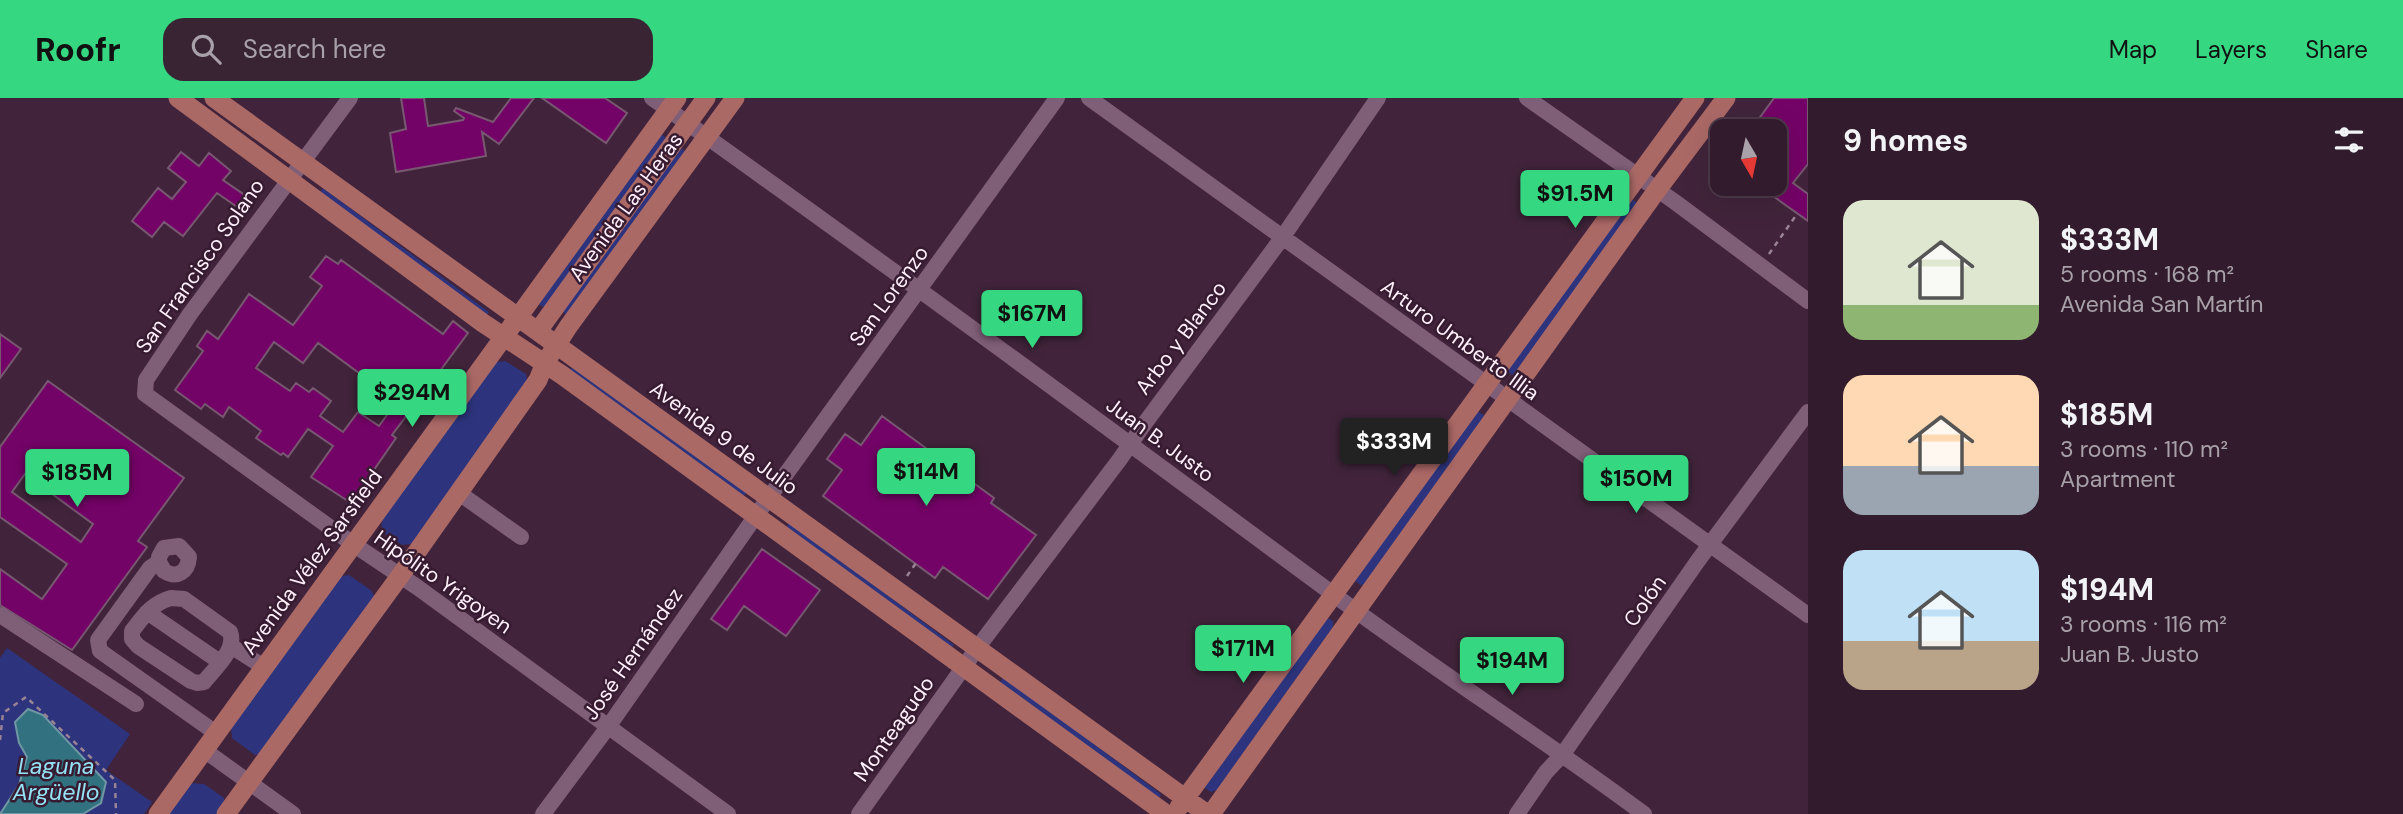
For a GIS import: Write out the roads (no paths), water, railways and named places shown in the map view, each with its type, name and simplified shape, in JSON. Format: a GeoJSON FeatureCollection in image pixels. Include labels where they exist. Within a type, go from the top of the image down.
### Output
{"type":"FeatureCollection","features":[{"type":"Feature","properties":{"kind":"main road"},"geometry":{"type":"LineString","coordinates":[[178,98],[504,337],[545,363],[1166,814]]}},
{"type":"Feature","properties":{"kind":"main road","name":"Avenida 9 de Julio"},"geometry":{"type":"LineString","coordinates":[[214,98],[768,499],[978,647],[1180,806],[1209,814]]}},
{"type":"Feature","properties":{"kind":"main road","name":"Avenida Las Heras"},"geometry":{"type":"LineString","coordinates":[[538,331],[706,98]]}},
{"type":"Feature","properties":{"kind":"main road","name":"Avenida Las Heras"},"geometry":{"type":"LineString","coordinates":[[556,344],[735,98]]}},
{"type":"Feature","properties":{"kind":"main road"},"geometry":{"type":"LineString","coordinates":[[1180,806],[1695,98]]}},
{"type":"Feature","properties":{"kind":"main road"},"geometry":{"type":"LineString","coordinates":[[1209,814],[1726,98]]}},
{"type":"Feature","properties":{"kind":"main road","name":"Avenida Las Heras"},"geometry":{"type":"LineString","coordinates":[[504,337],[673,104]]}},
{"type":"Feature","properties":{"kind":"main road","name":"Avenida Vélez Sarsfield"},"geometry":{"type":"LineString","coordinates":[[158,814],[504,337]]}},
{"type":"Feature","properties":{"kind":"main road"},"geometry":{"type":"LineString","coordinates":[[226,814],[459,493],[538,380],[556,344]]}},
{"type":"Feature","properties":{"kind":"street","name":"San Francisco Solano"},"geometry":{"type":"LineString","coordinates":[[146,380],[289,178],[350,98]]}},
{"type":"Feature","properties":{"kind":"street","name":"Juan B. Justo"},"geometry":{"type":"LineString","coordinates":[[652,98],[673,104],[687,123],[918,292],[1130,443],[1334,595],[1563,754],[1644,814]]}},
{"type":"Feature","properties":{"kind":"street","name":"San Lorenzo"},"geometry":{"type":"LineString","coordinates":[[755,517],[1057,98]]}},
{"type":"Feature","properties":{"kind":"street","name":"Arturo Umberto Illia"},"geometry":{"type":"LineString","coordinates":[[1089,98],[1808,615]]}},
{"type":"Feature","properties":{"kind":"street","name":"Arbo y Blanco"},"geometry":{"type":"LineString","coordinates":[[963,667],[1121,459],[1130,443],[1282,237],[1378,98]]}},
{"type":"Feature","properties":{"kind":"street"},"geometry":{"type":"LineString","coordinates":[[1527,98],[1808,301]]}},
{"type":"Feature","properties":{"kind":"street","name":"Hipólito Yrigoyen"},"geometry":{"type":"LineString","coordinates":[[146,380],[145,394],[728,814]]}},
{"type":"Feature","properties":{"kind":"street","name":"Colón"},"geometry":{"type":"LineString","coordinates":[[1517,814],[1808,412]]}},
{"type":"Feature","properties":{"kind":"street"},"geometry":{"type":"LineString","coordinates":[[459,493],[521,537]]}},
{"type":"Feature","properties":{"kind":"street","name":"José Hernández"},"geometry":{"type":"LineString","coordinates":[[543,814],[608,727],[755,517]]}},
{"type":"Feature","properties":{"kind":"street"},"geometry":{"type":"LineString","coordinates":[[159,562],[150,568],[98,640],[100,651],[216,733]]}},
{"type":"Feature","properties":{"kind":"street"},"geometry":{"type":"LineString","coordinates":[[184,598],[230,632],[231,646],[204,682],[197,683],[138,646],[132,639],[132,631],[159,601],[184,598]]}},
{"type":"Feature","properties":{"kind":"street"},"geometry":{"type":"LineString","coordinates":[[147,612],[219,662]]}},
{"type":"Feature","properties":{"kind":"street"},"geometry":{"type":"LineString","coordinates":[[0,615],[136,704]]}},
{"type":"Feature","properties":{"kind":"street"},"geometry":{"type":"LineString","coordinates":[[231,646],[264,667]]}},
{"type":"Feature","properties":{"kind":"street"},"geometry":{"type":"LineString","coordinates":[[86,670],[100,651]]}},
{"type":"Feature","properties":{"kind":"street","name":"Monteagudo"},"geometry":{"type":"LineString","coordinates":[[859,814],[963,667]]}},
{"type":"Feature","properties":{"kind":"street"},"geometry":{"type":"LineString","coordinates":[[204,750],[293,814]]}},
{"type":"Feature","properties":{"kind":"water","name":"Laguna Argüello"},"geometry":{"type":"Polygon","coordinates":[[[28,709],[43,715],[106,782],[101,803],[83,814],[0,814],[19,785],[27,757],[19,743],[15,722],[28,709]]]}}]}
